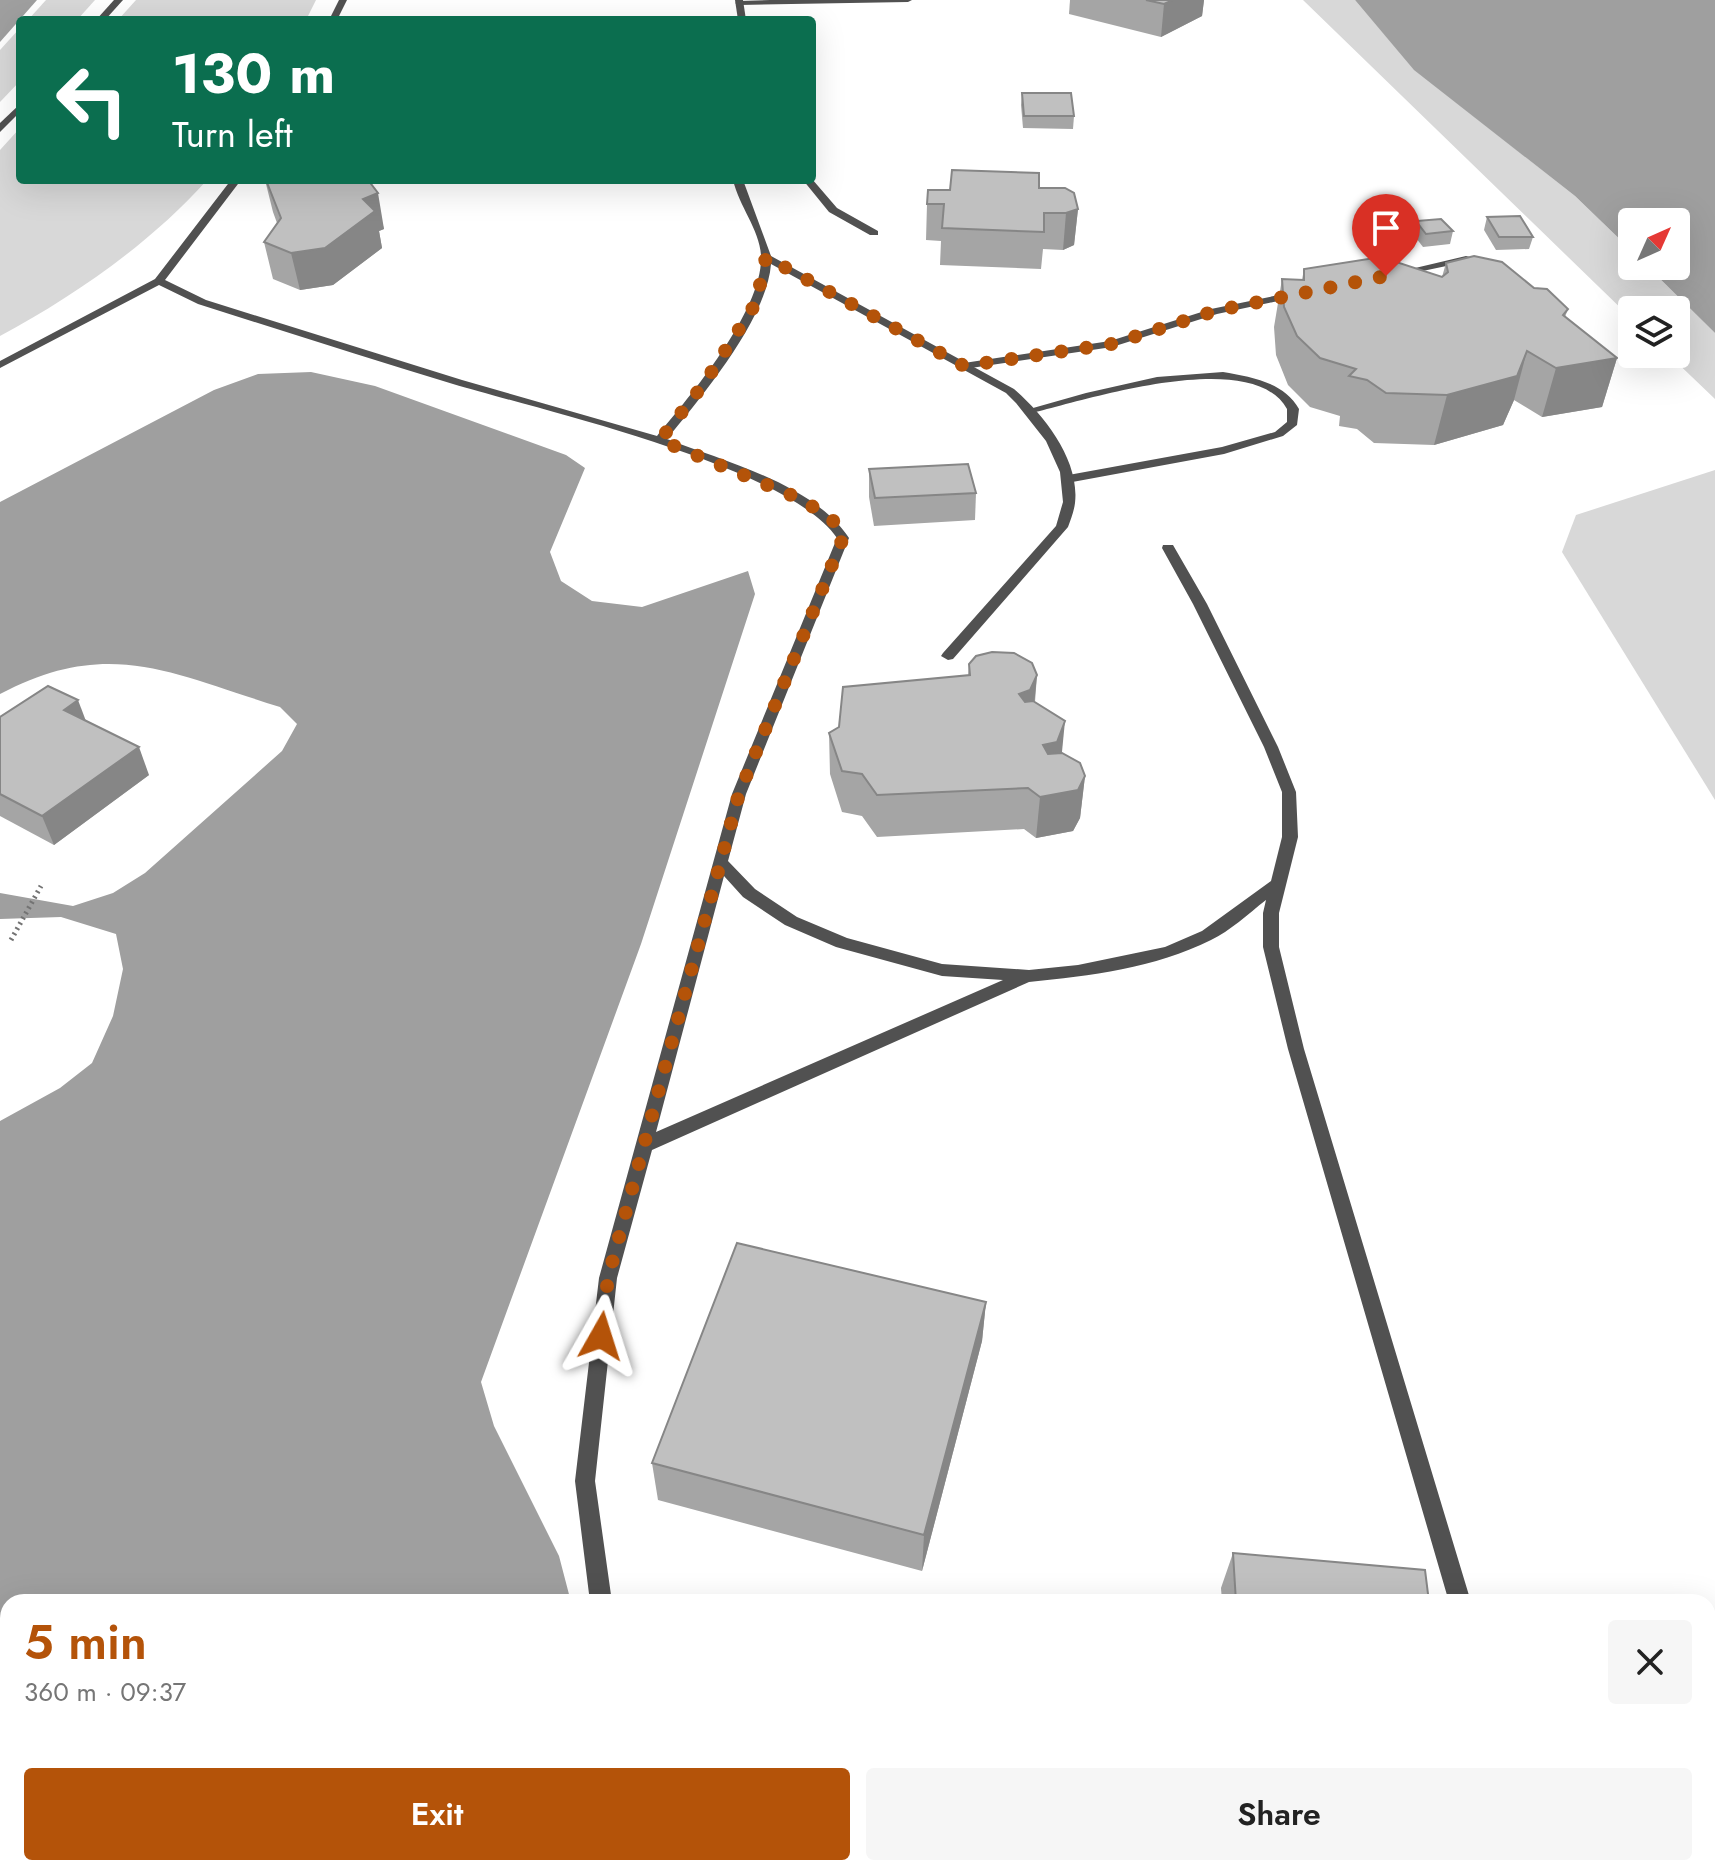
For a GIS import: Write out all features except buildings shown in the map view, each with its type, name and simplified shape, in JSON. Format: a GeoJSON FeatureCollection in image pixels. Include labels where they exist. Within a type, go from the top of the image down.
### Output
{"type":"FeatureCollection","features":[{"type":"Feature","properties":{"kind":"street"},"geometry":{"type":"LineString","coordinates":[[104,16],[119,0]]}},
{"type":"Feature","properties":{"kind":"street"},"geometry":{"type":"LineString","coordinates":[[739,1],[908,0]]}},
{"type":"Feature","properties":{"kind":"street"},"geometry":{"type":"LineString","coordinates":[[0,129],[16,111]]}},
{"type":"Feature","properties":{"kind":"street"},"geometry":{"type":"LineString","coordinates":[[0,365],[159,281],[233,184]]}},
{"type":"Feature","properties":{"kind":"street"},"geometry":{"type":"LineString","coordinates":[[660,440],[703,385],[756,303],[766,257],[739,184]]}},
{"type":"Feature","properties":{"kind":"street"},"geometry":{"type":"LineString","coordinates":[[811,184],[833,210],[874,233]]}},
{"type":"Feature","properties":{"kind":"street"},"geometry":{"type":"LineString","coordinates":[[766,257],[1010,391],[1032,410],[1054,447],[1067,479],[1069,500],[1062,527],[948,656]]}},
{"type":"Feature","properties":{"kind":"street"},"geometry":{"type":"LineString","coordinates":[[1381,277],[1472,258]]}},
{"type":"Feature","properties":{"kind":"street"},"geometry":{"type":"LineString","coordinates":[[159,281],[217,307],[458,382],[660,440],[803,500],[839,525],[843,538],[739,794],[608,1278],[585,1481],[600,1594]]}},
{"type":"Feature","properties":{"kind":"street"},"geometry":{"type":"LineString","coordinates":[[964,366],[1112,344],[1215,311],[1305,292]]}},
{"type":"Feature","properties":{"kind":"street"},"geometry":{"type":"LineString","coordinates":[[1032,410],[1181,377],[1206,375],[1256,382],[1290,402],[1295,412],[1293,423],[1279,434],[1258,442],[1067,479]]}},
{"type":"Feature","properties":{"kind":"street"},"geometry":{"type":"LineString","coordinates":[[1168,548],[1215,632],[1289,792],[1290,837],[1271,913],[1271,947],[1289,1020],[1458,1594]]}},
{"type":"Feature","properties":{"kind":"street"},"geometry":{"type":"LineString","coordinates":[[720,862],[749,893],[791,921],[842,943],[942,970],[1029,976],[1078,971],[1168,952],[1208,935],[1278,884]]}},
{"type":"Feature","properties":{"kind":"street"},"geometry":{"type":"LineString","coordinates":[[643,1146],[1029,976]]}},
{"type":"Feature","properties":{"kind":"path"},"geometry":{"type":"LineString","coordinates":[[11,940],[41,886]]}},
{"type":"Feature","properties":{"kind":"shaded area"},"geometry":{"type":"Polygon","coordinates":[[[0,0],[37,0],[23,16],[16,16],[16,24],[0,42],[0,0]]]}},
{"type":"Feature","properties":{"kind":"shaded area"},"geometry":{"type":"Polygon","coordinates":[[[46,0],[95,0],[81,16],[32,16],[46,0]]]}},
{"type":"Feature","properties":{"kind":"shaded area"},"geometry":{"type":"Polygon","coordinates":[[[136,0],[316,0],[308,16],[122,16],[136,0]]]}},
{"type":"Feature","properties":{"kind":"shaded area"},"geometry":{"type":"Polygon","coordinates":[[[1303,0],[1355,0],[1414,69],[1575,196],[1618,237],[1618,280],[1661,280],[1677,296],[1618,296],[1618,305],[1303,0]]]}},
{"type":"Feature","properties":{"kind":"shaded area"},"geometry":{"type":"Polygon","coordinates":[[[1355,0],[1715,0],[1715,333],[1690,308],[1690,296],[1677,296],[1661,280],[1690,280],[1690,208],[1618,208],[1618,237],[1575,196],[1414,70],[1355,0]]]}},
{"type":"Feature","properties":{"kind":"shaded area"},"geometry":{"type":"Polygon","coordinates":[[[16,32],[16,85],[0,102],[0,50],[16,32]]]}},
{"type":"Feature","properties":{"kind":"shaded area"},"geometry":{"type":"Polygon","coordinates":[[[16,132],[16,184],[203,184],[161,225],[110,267],[0,336],[0,150],[16,132]]]}},
{"type":"Feature","properties":{"kind":"shaded area"},"geometry":{"type":"Polygon","coordinates":[[[1690,308],[1715,333],[1715,399],[1683,368],[1690,368],[1690,308]]]}},
{"type":"Feature","properties":{"kind":"shaded area"},"geometry":{"type":"Polygon","coordinates":[[[311,372],[375,386],[566,455],[585,468],[550,552],[561,581],[592,601],[642,607],[748,571],[755,594],[641,944],[481,1382],[494,1426],[559,1556],[569,1594],[0,1594],[0,1121],[60,1088],[92,1063],[113,1016],[123,969],[116,934],[61,917],[0,919],[0,893],[73,906],[113,893],[145,873],[282,751],[297,724],[280,707],[141,666],[108,664],[75,667],[39,677],[0,694],[0,502],[214,390],[258,374],[311,372]]]}},
{"type":"Feature","properties":{"kind":"shaded area"},"geometry":{"type":"Polygon","coordinates":[[[1715,470],[1715,800],[1562,552],[1576,515],[1715,470]]]}},
{"type":"Feature","properties":{"kind":"route"},"geometry":{"type":"LineString","coordinates":[[601,1336],[608,1278],[739,794],[843,538],[839,525],[803,500],[660,440],[703,385],[756,303],[766,257],[964,366],[1112,344],[1215,311],[1386,276]]}}]}
